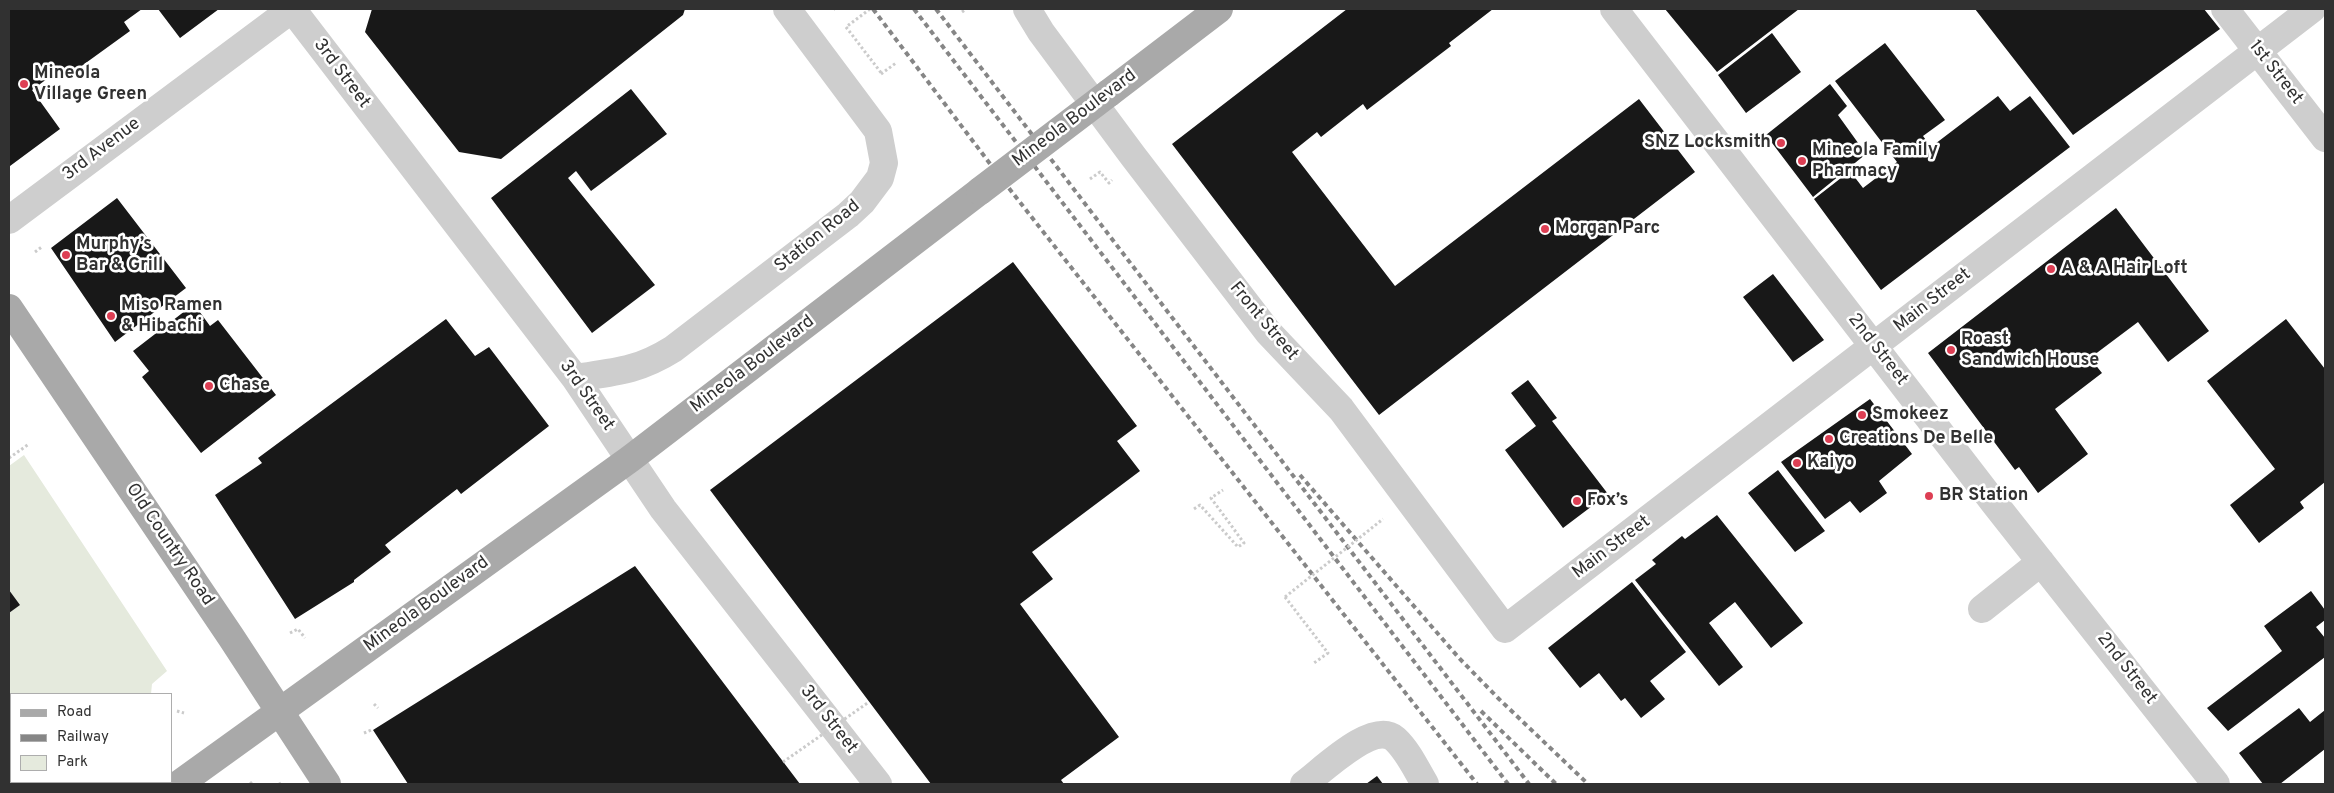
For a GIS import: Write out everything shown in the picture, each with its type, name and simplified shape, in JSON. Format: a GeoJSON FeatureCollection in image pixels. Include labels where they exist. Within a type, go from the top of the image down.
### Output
{"type":"FeatureCollection","features":[{"type":"Feature","properties":{"kind":"main road","name":"Mineola Boulevard"},"geometry":{"type":"LineString","coordinates":[[179,784],[630,459],[1219,9]]}},
{"type":"Feature","properties":{"kind":"main road","name":"Old Country Road"},"geometry":{"type":"LineString","coordinates":[[9,308],[280,710],[327,784]]}},
{"type":"Feature","properties":{"kind":"street","name":"3rd Street"},"geometry":{"type":"LineString","coordinates":[[292,9],[575,378],[663,509],[878,784]]}},
{"type":"Feature","properties":{"kind":"street","name":"3rd Avenue"},"geometry":{"type":"LineString","coordinates":[[9,220],[292,9]]}},
{"type":"Feature","properties":{"kind":"street","name":"Station Road"},"geometry":{"type":"LineString","coordinates":[[575,378],[645,365],[673,349],[848,215],[862,202],[880,178],[884,163],[878,131],[787,9]]}},
{"type":"Feature","properties":{"kind":"street","name":"Front Street"},"geometry":{"type":"LineString","coordinates":[[1027,9],[1037,26],[1133,156],[1268,332],[1341,409],[1505,629]]}},
{"type":"Feature","properties":{"kind":"street","name":"2nd Street"},"geometry":{"type":"LineString","coordinates":[[1614,9],[2041,562],[2216,784]]}},
{"type":"Feature","properties":{"kind":"street","name":"1st Street"},"geometry":{"type":"LineString","coordinates":[[2225,9],[2325,138]]}},
{"type":"Feature","properties":{"kind":"street","name":"Main Street"},"geometry":{"type":"LineString","coordinates":[[1505,629],[2312,9]]}},
{"type":"Feature","properties":{"kind":"street"},"geometry":{"type":"LineString","coordinates":[[1982,609],[2041,562]]}},
{"type":"Feature","properties":{"kind":"street"},"geometry":{"type":"LineString","coordinates":[[1304,784],[1363,739],[1376,735],[1389,736],[1400,746],[1425,784]]}},
{"type":"Feature","properties":{"kind":"path"},"geometry":{"type":"LineString","coordinates":[[870,9],[846,27],[882,74]]}},
{"type":"Feature","properties":{"kind":"path"},"geometry":{"type":"LineString","coordinates":[[962,12],[966,9]]}},
{"type":"Feature","properties":{"kind":"path"},"geometry":{"type":"LineString","coordinates":[[875,78],[896,64]]}},
{"type":"Feature","properties":{"kind":"path"},"geometry":{"type":"LineString","coordinates":[[1090,179],[1100,172],[1109,183],[1115,177]]}},
{"type":"Feature","properties":{"kind":"path"},"geometry":{"type":"LineString","coordinates":[[35,252],[43,246]]}},
{"type":"Feature","properties":{"kind":"path"},"geometry":{"type":"LineString","coordinates":[[9,458],[30,444]]}},
{"type":"Feature","properties":{"kind":"path"},"geometry":{"type":"LineString","coordinates":[[1194,509],[1200,505],[1238,547],[1244,543],[1211,498],[1223,490]]}},
{"type":"Feature","properties":{"kind":"path"},"geometry":{"type":"LineString","coordinates":[[1314,663],[1328,653],[1285,597],[1383,519]]}},
{"type":"Feature","properties":{"kind":"path"},"geometry":{"type":"LineString","coordinates":[[290,633],[298,629],[305,638]]}},
{"type":"Feature","properties":{"kind":"path"},"geometry":{"type":"LineString","coordinates":[[783,762],[869,702]]}},
{"type":"Feature","properties":{"kind":"path"},"geometry":{"type":"LineString","coordinates":[[374,704],[378,708]]}},
{"type":"Feature","properties":{"kind":"path"},"geometry":{"type":"LineString","coordinates":[[177,711],[184,713]]}},
{"type":"Feature","properties":{"kind":"path"},"geometry":{"type":"LineString","coordinates":[[364,733],[371,730]]}},
{"type":"Feature","properties":{"kind":"green space"},"geometry":{"type":"Polygon","coordinates":[[[24,455],[167,671],[152,684],[151,693],[10,693],[10,783],[70,783],[68,784],[9,784],[9,613],[19,605],[9,590],[9,466],[24,455]]]}},
{"type":"Feature","properties":{"kind":"building","name":"Mineola Village Green"},"geometry":{"type":"Polygon","coordinates":[[[9,9],[142,9],[124,22],[130,31],[65,78],[59,70],[32,90],[60,129],[10,166],[9,9]]]}},
{"type":"Feature","properties":{"kind":"building","name":"Mineola Village Green"},"geometry":{"type":"Polygon","coordinates":[[[158,9],[219,9],[180,38],[158,9]]]}},
{"type":"Feature","properties":{"kind":"building"},"geometry":{"type":"Polygon","coordinates":[[[372,9],[685,9],[683,15],[501,159],[459,152],[365,32],[372,9]]]}},
{"type":"Feature","properties":{"kind":"building","name":"Morgan Parc"},"geometry":{"type":"Polygon","coordinates":[[[1347,9],[1493,9],[1449,43],[1451,46],[1367,110],[1363,104],[1321,137],[1317,132],[1292,152],[1395,286],[1639,99],[1695,172],[1379,415],[1172,144],[1347,9]]]}},
{"type":"Feature","properties":{"kind":"building"},"geometry":{"type":"Polygon","coordinates":[[[1665,9],[1799,9],[1717,72],[1665,9]]]}},
{"type":"Feature","properties":{"kind":"building"},"geometry":{"type":"Polygon","coordinates":[[[1975,9],[2204,9],[2220,29],[2073,135],[1975,9]]]}},
{"type":"Feature","properties":{"kind":"building"},"geometry":{"type":"Polygon","coordinates":[[[1772,33],[1801,72],[1746,113],[1718,75],[1772,33]]]}},
{"type":"Feature","properties":{"kind":"building"},"geometry":{"type":"Polygon","coordinates":[[[1885,43],[1945,120],[1923,136],[1931,147],[1998,96],[2010,111],[2030,96],[2070,147],[1881,290],[1814,199],[1850,171],[1863,188],[1897,162],[1835,81],[1885,43]]]}},
{"type":"Feature","properties":{"kind":"building"},"geometry":{"type":"Polygon","coordinates":[[[1830,84],[1847,106],[1838,115],[1866,154],[1813,197],[1766,135],[1830,84]]]}},
{"type":"Feature","properties":{"kind":"building"},"geometry":{"type":"Polygon","coordinates":[[[631,89],[667,134],[591,191],[576,171],[568,178],[655,285],[592,333],[491,198],[631,89]]]}},
{"type":"Feature","properties":{"kind":"building"},"geometry":{"type":"Polygon","coordinates":[[[117,198],[186,288],[115,342],[51,248],[117,198]]]}},
{"type":"Feature","properties":{"kind":"building"},"geometry":{"type":"Polygon","coordinates":[[[2116,208],[2209,331],[2168,362],[2138,322],[2090,358],[2102,373],[2055,409],[2088,454],[2038,493],[2019,467],[2015,470],[1928,353],[2116,208]]]}},
{"type":"Feature","properties":{"kind":"building"},"geometry":{"type":"Polygon","coordinates":[[[1013,262],[1137,426],[1117,441],[1140,471],[1032,552],[1053,579],[1020,604],[1119,737],[1061,780],[1064,784],[931,784],[710,490],[1013,262]]]}},
{"type":"Feature","properties":{"kind":"building"},"geometry":{"type":"Polygon","coordinates":[[[1773,274],[1824,340],[1793,362],[1743,297],[1773,274]]]}},
{"type":"Feature","properties":{"kind":"building","name":"Chase"},"geometry":{"type":"Polygon","coordinates":[[[194,304],[210,326],[218,320],[276,395],[201,453],[142,377],[149,371],[133,351],[194,304]]]}},
{"type":"Feature","properties":{"kind":"building"},"geometry":{"type":"Polygon","coordinates":[[[446,319],[475,356],[489,347],[549,426],[461,494],[457,489],[385,545],[391,552],[354,580],[354,582],[295,619],[215,495],[262,463],[258,458],[446,319]]]}},
{"type":"Feature","properties":{"kind":"building"},"geometry":{"type":"Polygon","coordinates":[[[2286,319],[2325,369],[2325,482],[2300,502],[2304,508],[2259,543],[2230,505],[2275,469],[2207,381],[2286,319]]]}},
{"type":"Feature","properties":{"kind":"building"},"geometry":{"type":"Polygon","coordinates":[[[1528,380],[1557,418],[1552,421],[1608,494],[1563,528],[1505,450],[1536,426],[1511,393],[1528,380]]]}},
{"type":"Feature","properties":{"kind":"building"},"geometry":{"type":"Polygon","coordinates":[[[1870,399],[1912,454],[1879,481],[1887,493],[1860,513],[1850,501],[1825,519],[1781,462],[1870,399]]]}},
{"type":"Feature","properties":{"kind":"building"},"geometry":{"type":"Polygon","coordinates":[[[1778,470],[1825,531],[1795,552],[1748,493],[1778,470]]]}},
{"type":"Feature","properties":{"kind":"building"},"geometry":{"type":"Polygon","coordinates":[[[1717,515],[1803,623],[1771,648],[1735,602],[1709,623],[1743,667],[1719,686],[1635,580],[1656,564],[1652,560],[1682,536],[1685,539],[1717,515]]]}},
{"type":"Feature","properties":{"kind":"building"},"geometry":{"type":"Polygon","coordinates":[[[635,566],[800,784],[408,784],[373,730],[635,566]]]}},
{"type":"Feature","properties":{"kind":"building"},"geometry":{"type":"Polygon","coordinates":[[[1632,582],[1686,652],[1650,681],[1665,699],[1641,718],[1625,698],[1621,701],[1599,673],[1580,688],[1548,648],[1632,582]]]}},
{"type":"Feature","properties":{"kind":"building"},"geometry":{"type":"Polygon","coordinates":[[[9,590],[20,605],[9,613],[9,590]]]}},
{"type":"Feature","properties":{"kind":"building"},"geometry":{"type":"Polygon","coordinates":[[[2311,591],[2325,610],[2325,620],[2316,627],[2325,638],[2325,657],[2228,731],[2207,708],[2282,651],[2264,626],[2311,591]]]}},
{"type":"Feature","properties":{"kind":"building"},"geometry":{"type":"Polygon","coordinates":[[[2299,708],[2310,722],[2325,710],[2325,749],[2280,784],[2263,784],[2239,753],[2299,708]]]}},
{"type":"Feature","properties":{"kind":"building"},"geometry":{"type":"Polygon","coordinates":[[[1377,776],[1383,784],[1366,784],[1377,776]]]}},
{"type":"Feature","properties":{"kind":"railway"},"geometry":{"type":"LineString","coordinates":[[873,9],[997,173],[1477,784]]}},
{"type":"Feature","properties":{"kind":"railway"},"geometry":{"type":"LineString","coordinates":[[914,9],[1508,784]]}},
{"type":"Feature","properties":{"kind":"railway"},"geometry":{"type":"LineString","coordinates":[[936,9],[1529,784]]}},
{"type":"Feature","properties":{"kind":"railway"},"geometry":{"type":"LineString","coordinates":[[1300,475],[1459,658],[1588,784]]}},
{"type":"Feature","properties":{"kind":"railway"},"geometry":{"type":"LineString","coordinates":[[1481,711],[1556,784]]}},
{"type":"Feature","properties":{"kind":"place","name":"Mineola Village Green"},"geometry":{"type":"Point","coordinates":[24,84]}},
{"type":"Feature","properties":{"kind":"place","name":"SNZ Locksmith"},"geometry":{"type":"Point","coordinates":[1781,143]}},
{"type":"Feature","properties":{"kind":"place","name":"Mineola Family Pharmacy"},"geometry":{"type":"Point","coordinates":[1802,161]}},
{"type":"Feature","properties":{"kind":"place","name":"Morgan Parc"},"geometry":{"type":"Point","coordinates":[1545,229]}},
{"type":"Feature","properties":{"kind":"place","name":"Murphy’s Bar & Grill"},"geometry":{"type":"Point","coordinates":[66,255]}},
{"type":"Feature","properties":{"kind":"place","name":"A & A Hair Loft"},"geometry":{"type":"Point","coordinates":[2051,269]}},
{"type":"Feature","properties":{"kind":"place","name":"Miso Ramen & Hibachi"},"geometry":{"type":"Point","coordinates":[111,316]}},
{"type":"Feature","properties":{"kind":"place","name":"Roast Sandwich House"},"geometry":{"type":"Point","coordinates":[1951,350]}},
{"type":"Feature","properties":{"kind":"place","name":"Chase"},"geometry":{"type":"Point","coordinates":[209,386]}},
{"type":"Feature","properties":{"kind":"place","name":"Smokeez"},"geometry":{"type":"Point","coordinates":[1862,415]}},
{"type":"Feature","properties":{"kind":"place","name":"Creations De Belle"},"geometry":{"type":"Point","coordinates":[1829,439]}},
{"type":"Feature","properties":{"kind":"place","name":"Kaiyo"},"geometry":{"type":"Point","coordinates":[1797,463]}},
{"type":"Feature","properties":{"kind":"place","name":"BR Station"},"geometry":{"type":"Point","coordinates":[1929,496]}},
{"type":"Feature","properties":{"kind":"place","name":"Fox’s"},"geometry":{"type":"Point","coordinates":[1577,501]}}]}
